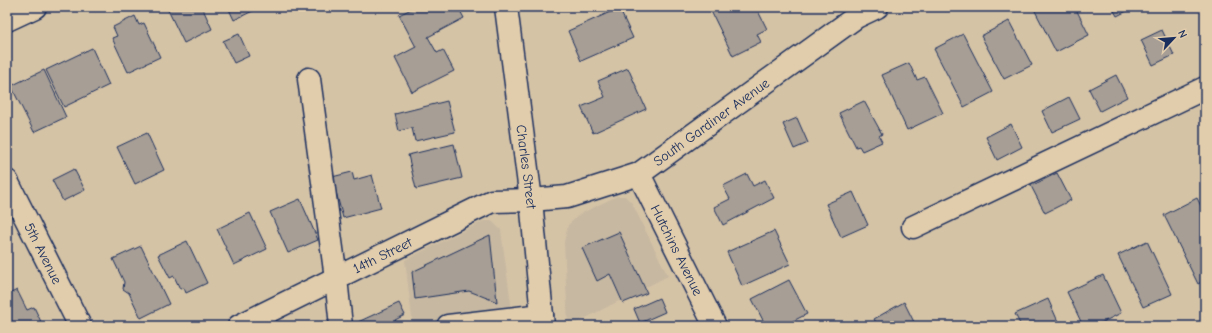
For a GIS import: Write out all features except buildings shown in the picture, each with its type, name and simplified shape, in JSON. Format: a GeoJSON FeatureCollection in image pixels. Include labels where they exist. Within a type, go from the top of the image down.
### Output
{"type":"FeatureCollection","features":[{"type":"Feature","properties":{"kind":"street"},"geometry":{"type":"LineString","coordinates":[[7,20],[34,7]]}},
{"type":"Feature","properties":{"kind":"street","name":"Charles Street"},"geometry":{"type":"LineString","coordinates":[[506,7],[531,200],[542,320]]}},
{"type":"Feature","properties":{"kind":"street","name":"South Gardiner Avenue"},"geometry":{"type":"LineString","coordinates":[[531,200],[567,197],[639,174],[856,17],[877,7]]}},
{"type":"Feature","properties":{"kind":"street"},"geometry":{"type":"LineString","coordinates":[[308,79],[336,278],[341,326]]}},
{"type":"Feature","properties":{"kind":"street"},"geometry":{"type":"LineString","coordinates":[[913,227],[1205,88]]}},
{"type":"Feature","properties":{"kind":"street","name":"Hutchins Avenue"},"geometry":{"type":"LineString","coordinates":[[639,174],[715,326]]}},
{"type":"Feature","properties":{"kind":"street","name":"5th Avenue"},"geometry":{"type":"LineString","coordinates":[[7,182],[80,326]]}},
{"type":"Feature","properties":{"kind":"street","name":"14th Street"},"geometry":{"type":"LineString","coordinates":[[239,326],[492,201],[531,200]]}},
{"type":"Feature","properties":{"kind":"street"},"geometry":{"type":"LineString","coordinates":[[448,326],[542,320]]}},
{"type":"Feature","properties":{"kind":"shaded area"},"geometry":{"type":"Polygon","coordinates":[[[617,196],[625,196],[632,203],[668,276],[568,326],[564,242],[568,225],[580,214],[617,196]]]}},
{"type":"Feature","properties":{"kind":"shaded area"},"geometry":{"type":"Polygon","coordinates":[[[483,221],[492,221],[501,230],[514,326],[413,326],[405,260],[483,221]]]}}]}
